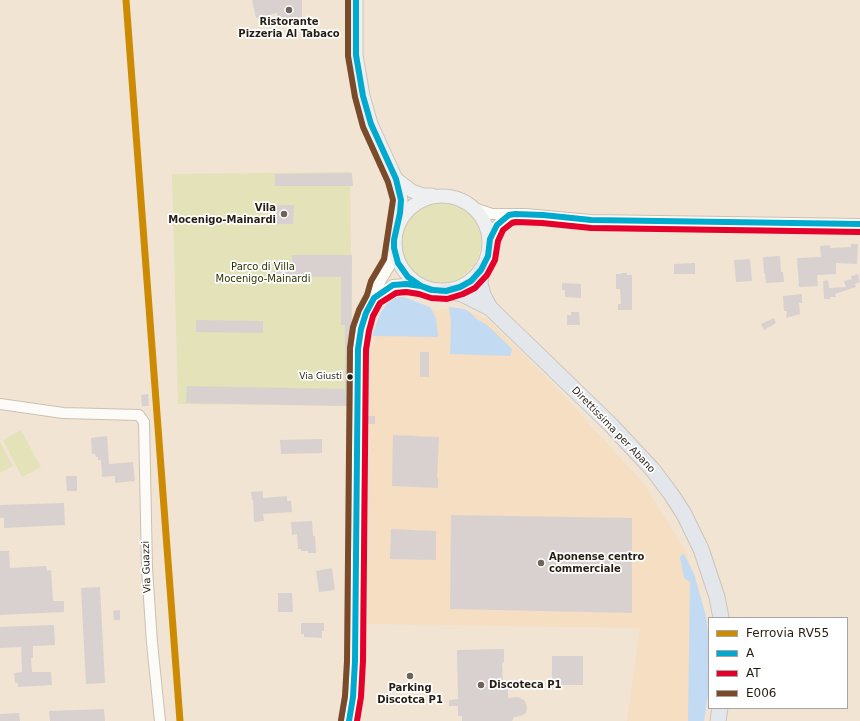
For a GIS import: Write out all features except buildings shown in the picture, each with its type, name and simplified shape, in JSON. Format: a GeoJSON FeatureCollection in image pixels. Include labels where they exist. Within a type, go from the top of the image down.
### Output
{"type":"FeatureCollection","features":[{"type":"Feature","properties":{"kind":"highway","name":"Direttissima per Abano"},"geometry":{"type":"LineString","coordinates":[[481,270],[480,284],[483,295],[490,308],[630,444],[653,470],[671,494],[684,514],[701,549],[717,597],[721,617]]}},
{"type":"Feature","properties":{"kind":"highway","name":"Direttissima per Abano"},"geometry":{"type":"LineString","coordinates":[[446,290],[462,294],[490,308]]}},
{"type":"Feature","properties":{"kind":"highway"},"geometry":{"type":"LineString","coordinates":[[718,721],[720,709]]}},
{"type":"Feature","properties":{"kind":"main road"},"geometry":{"type":"LineString","coordinates":[[356,0],[356,55],[363,96],[371,124],[396,178],[401,200],[394,248],[398,263],[408,277],[421,286],[432,290],[446,290],[460,287],[471,280],[481,270],[488,256],[490,239],[482,217],[474,208],[463,200],[450,196],[423,195],[412,191],[396,178]]}},
{"type":"Feature","properties":{"kind":"main road"},"geometry":{"type":"LineString","coordinates":[[398,224],[407,210],[420,201],[436,196]]}},
{"type":"Feature","properties":{"kind":"street"},"geometry":{"type":"LineString","coordinates":[[474,208],[492,214],[543,215],[591,220],[860,224]]}},
{"type":"Feature","properties":{"kind":"street"},"geometry":{"type":"LineString","coordinates":[[490,239],[497,224],[509,215]]}},
{"type":"Feature","properties":{"kind":"street"},"geometry":{"type":"LineString","coordinates":[[350,721],[355,661],[358,349],[361,329],[366,313],[374,298],[378,285],[392,262],[394,248]]}},
{"type":"Feature","properties":{"kind":"street"},"geometry":{"type":"LineString","coordinates":[[374,298],[393,285],[406,284],[421,286]]}},
{"type":"Feature","properties":{"kind":"street","name":"Via Guazzi"},"geometry":{"type":"LineString","coordinates":[[0,404],[63,413],[139,415],[144,422],[147,568],[152,643],[160,721]]}},
{"type":"Feature","properties":{"kind":"shaded area"},"geometry":{"type":"Polygon","coordinates":[[[415,305],[436,310],[458,308],[487,319],[553,384],[644,484],[685,550],[696,579],[703,609],[701,721],[627,721],[640,628],[368,624],[370,354],[379,325],[415,305]]]}},
{"type":"Feature","properties":{"kind":"green space","name":"Parco di Villa Mocenigo-Mainardi"},"geometry":{"type":"Polygon","coordinates":[[[350,172],[353,406],[178,404],[172,174],[350,172]]]}},
{"type":"Feature","properties":{"kind":"green space"},"geometry":{"type":"Polygon","coordinates":[[[440,201],[456,204],[469,213],[478,226],[481,242],[478,258],[469,271],[456,280],[440,283],[424,280],[411,271],[402,258],[399,242],[402,226],[411,213],[424,204],[440,201]]]}},
{"type":"Feature","properties":{"kind":"green space"},"geometry":{"type":"Polygon","coordinates":[[[21,430],[41,467],[22,477],[3,440],[21,430]]]}},
{"type":"Feature","properties":{"kind":"green space"},"geometry":{"type":"Polygon","coordinates":[[[0,442],[13,466],[0,473],[0,442]]]}},
{"type":"Feature","properties":{"kind":"water"},"geometry":{"type":"Polygon","coordinates":[[[404,297],[430,307],[436,318],[438,337],[372,336],[380,314],[386,305],[393,299],[404,297]]]}},
{"type":"Feature","properties":{"kind":"water"},"geometry":{"type":"Polygon","coordinates":[[[449,307],[464,309],[470,312],[476,319],[486,324],[512,349],[510,356],[450,354],[451,321],[449,307]]]}},
{"type":"Feature","properties":{"kind":"water"},"geometry":{"type":"Polygon","coordinates":[[[684,554],[694,574],[706,616],[708,633],[708,695],[704,721],[688,721],[690,582],[684,578],[680,557],[684,554]]]}},
{"type":"Feature","properties":{"kind":"rail line","name":"RV55"},"geometry":{"type":"LineString","coordinates":[[126,0],[180,721]]}},
{"type":"Feature","properties":{"kind":"transit line","name":"E006"},"geometry":{"type":"LineString","coordinates":[[341,720],[345,696],[347,661],[350,348],[353,327],[359,310],[367,295],[371,281],[384,259],[393,200],[388,182],[363,127],[355,97],[348,56],[348,0]]}},
{"type":"Feature","properties":{"kind":"transit line","name":"A"},"geometry":{"type":"LineString","coordinates":[[356,0],[356,55],[363,96],[371,124],[396,179],[401,200],[394,248],[398,263],[408,277],[421,286],[431,290]]}},
{"type":"Feature","properties":{"kind":"transit line","name":"A"},"geometry":{"type":"LineString","coordinates":[[349,721],[353,697],[355,661],[358,349],[361,329],[366,313],[374,298],[393,285],[406,284],[421,286],[433,290],[446,291],[460,287],[471,281],[481,270],[488,256],[490,239],[497,225],[509,215],[515,214],[543,215],[591,220],[860,224]]}},
{"type":"Feature","properties":{"kind":"transit line","name":"AT"},"geometry":{"type":"LineString","coordinates":[[357,721],[361,697],[363,661],[366,350],[373,316],[380,303],[396,293],[406,292],[431,298],[447,299],[475,288],[487,275],[495,260],[498,241],[503,230],[512,223],[516,222],[591,228],[860,232]]}},
{"type":"Feature","properties":{"kind":"place","name":"Ristorante Pizzeria Al Tabaco"},"geometry":{"type":"Point","coordinates":[289,10]}},
{"type":"Feature","properties":{"kind":"place","name":"Vila Mocenigo-Mainardi"},"geometry":{"type":"Point","coordinates":[284,214]}},
{"type":"Feature","properties":{"kind":"place","name":"Via Giusti"},"geometry":{"type":"Point","coordinates":[350,377]}},
{"type":"Feature","properties":{"kind":"place","name":"Aponense centro commerciale"},"geometry":{"type":"Point","coordinates":[541,563]}},
{"type":"Feature","properties":{"kind":"place","name":"Parking Discotca P1"},"geometry":{"type":"Point","coordinates":[410,676]}},
{"type":"Feature","properties":{"kind":"place","name":"Discoteca P1"},"geometry":{"type":"Point","coordinates":[481,685]}}]}
